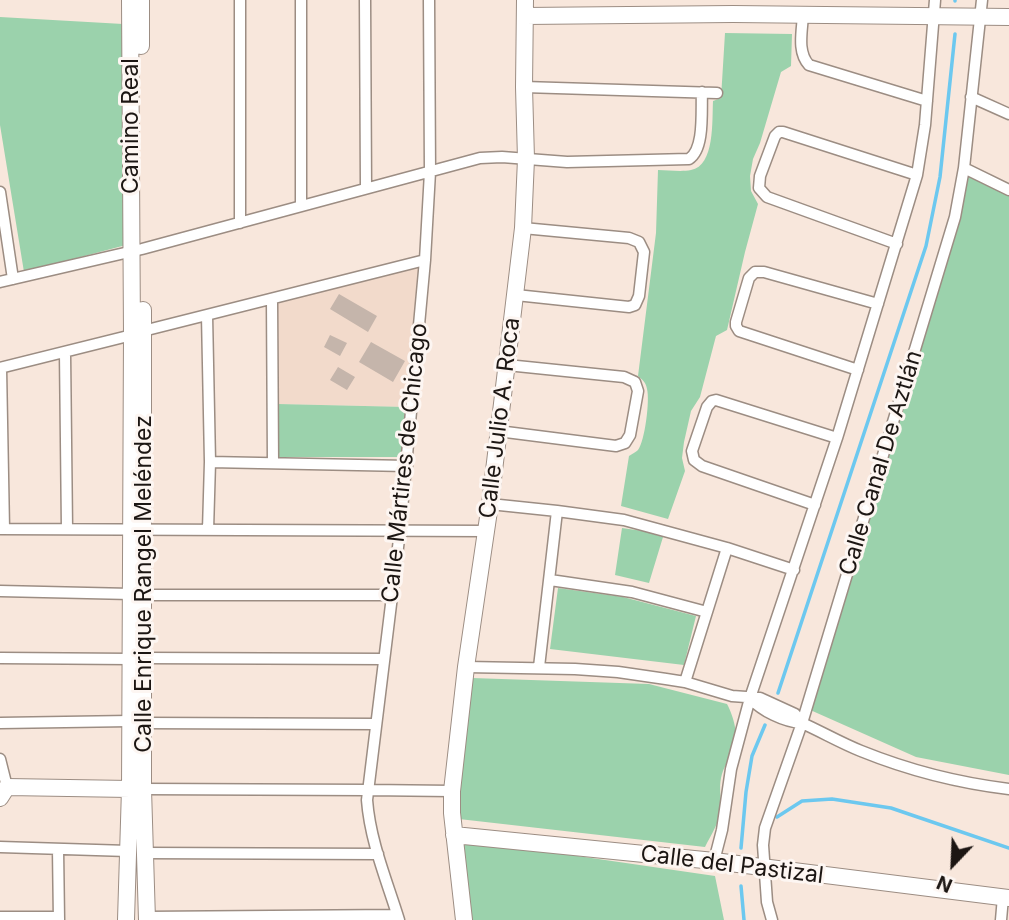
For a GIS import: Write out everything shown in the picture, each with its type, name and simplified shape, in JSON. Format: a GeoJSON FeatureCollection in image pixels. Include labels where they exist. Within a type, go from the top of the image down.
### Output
{"type":"FeatureCollection","features":[{"type":"Feature","properties":{"kind":"street","name":"Camino Real"},"geometry":{"type":"LineString","coordinates":[[130,0],[137,250]]}},
{"type":"Feature","properties":{"kind":"street","name":"Camino Real"},"geometry":{"type":"LineString","coordinates":[[137,250],[141,0]]}},
{"type":"Feature","properties":{"kind":"street"},"geometry":{"type":"LineString","coordinates":[[240,0],[240,223]]}},
{"type":"Feature","properties":{"kind":"street"},"geometry":{"type":"LineString","coordinates":[[301,0],[301,205]]}},
{"type":"Feature","properties":{"kind":"street"},"geometry":{"type":"LineString","coordinates":[[365,0],[366,188]]}},
{"type":"Feature","properties":{"kind":"street","name":"Calle Mártires de Chicago"},"geometry":{"type":"LineString","coordinates":[[398,918],[368,811],[368,789],[400,531],[425,260],[430,172],[429,0]]}},
{"type":"Feature","properties":{"kind":"street","name":"Calle Canal De Aztlán"},"geometry":{"type":"LineString","coordinates":[[772,920],[767,902],[763,845],[765,828],[802,723],[951,232],[964,168],[982,0]]}},
{"type":"Feature","properties":{"kind":"street"},"geometry":{"type":"LineString","coordinates":[[525,8],[803,15],[934,8],[980,17],[1009,17]]}},
{"type":"Feature","properties":{"kind":"street","name":"Calle Julio A. Roca"},"geometry":{"type":"LineString","coordinates":[[464,920],[452,791],[523,228],[526,159],[525,8]]}},
{"type":"Feature","properties":{"kind":"street"},"geometry":{"type":"LineString","coordinates":[[714,861],[722,830],[731,769],[750,698],[837,438],[917,175],[923,146],[934,8]]}},
{"type":"Feature","properties":{"kind":"street"},"geometry":{"type":"LineString","coordinates":[[803,15],[802,51],[804,60],[809,65],[927,101]]}},
{"type":"Feature","properties":{"kind":"street"},"geometry":{"type":"LineString","coordinates":[[524,87],[717,93]]}},
{"type":"Feature","properties":{"kind":"street"},"geometry":{"type":"LineString","coordinates":[[0,282],[137,250],[480,159],[502,157],[568,162],[689,159],[696,154],[699,144],[702,92]]}},
{"type":"Feature","properties":{"kind":"street"},"geometry":{"type":"LineString","coordinates":[[971,97],[1009,114]]}},
{"type":"Feature","properties":{"kind":"street"},"geometry":{"type":"LineString","coordinates":[[897,244],[768,197],[759,188],[761,176],[775,135],[783,132],[917,175]]}},
{"type":"Feature","properties":{"kind":"street"},"geometry":{"type":"LineString","coordinates":[[964,168],[1009,190]]}},
{"type":"Feature","properties":{"kind":"street"},"geometry":{"type":"LineString","coordinates":[[0,192],[13,279]]}},
{"type":"Feature","properties":{"kind":"street"},"geometry":{"type":"LineString","coordinates":[[516,295],[629,307],[635,305],[639,296],[644,252],[639,242],[629,239],[523,228]]}},
{"type":"Feature","properties":{"kind":"street","name":"Calle Enrique Rangel Meléndez"},"geometry":{"type":"LineString","coordinates":[[137,250],[137,789],[145,853],[147,919]]}},
{"type":"Feature","properties":{"kind":"street"},"geometry":{"type":"LineString","coordinates":[[425,260],[1,368],[2,529],[486,531]]}},
{"type":"Feature","properties":{"kind":"street"},"geometry":{"type":"LineString","coordinates":[[858,370],[739,331],[736,322],[749,278],[755,272],[764,271],[878,304]]}},
{"type":"Feature","properties":{"kind":"street"},"geometry":{"type":"LineString","coordinates":[[272,299],[273,463]]}},
{"type":"Feature","properties":{"kind":"street"},"geometry":{"type":"LineString","coordinates":[[207,315],[208,530]]}},
{"type":"Feature","properties":{"kind":"street"},"geometry":{"type":"LineString","coordinates":[[65,353],[67,529]]}},
{"type":"Feature","properties":{"kind":"street"},"geometry":{"type":"LineString","coordinates":[[498,430],[620,445],[625,443],[630,435],[638,391],[635,382],[624,377],[507,365]]}},
{"type":"Feature","properties":{"kind":"street"},"geometry":{"type":"LineString","coordinates":[[815,505],[702,466],[694,460],[692,451],[707,407],[716,400],[837,438]]}},
{"type":"Feature","properties":{"kind":"street"},"geometry":{"type":"LineString","coordinates":[[209,462],[407,466]]}},
{"type":"Feature","properties":{"kind":"street"},"geometry":{"type":"LineString","coordinates":[[490,505],[624,520],[727,548],[794,570]]}},
{"type":"Feature","properties":{"kind":"street"},"geometry":{"type":"LineString","coordinates":[[539,667],[558,511]]}},
{"type":"Feature","properties":{"kind":"street"},"geometry":{"type":"LineString","coordinates":[[685,682],[727,548]]}},
{"type":"Feature","properties":{"kind":"street"},"geometry":{"type":"LineString","coordinates":[[550,580],[632,592],[707,612]]}},
{"type":"Feature","properties":{"kind":"street"},"geometry":{"type":"LineString","coordinates":[[0,591],[392,595]]}},
{"type":"Feature","properties":{"kind":"street"},"geometry":{"type":"LineString","coordinates":[[0,659],[384,659]]}},
{"type":"Feature","properties":{"kind":"street"},"geometry":{"type":"LineString","coordinates":[[466,667],[539,667],[618,672],[685,682],[732,696],[750,698],[758,707],[793,723],[802,723],[878,758],[942,776],[1009,789]]}},
{"type":"Feature","properties":{"kind":"street"},"geometry":{"type":"LineString","coordinates":[[0,723],[376,724]]}},
{"type":"Feature","properties":{"kind":"street"},"geometry":{"type":"LineString","coordinates":[[0,759],[4,793],[137,789],[452,791]]}},
{"type":"Feature","properties":{"kind":"street","name":"Calle Enrique Rangel Meléndez"},"geometry":{"type":"LineString","coordinates":[[126,920],[128,851],[137,789]]}},
{"type":"Feature","properties":{"kind":"street","name":"Calle del Pastizal"},"geometry":{"type":"LineString","coordinates":[[454,835],[714,861],[1006,897]]}},
{"type":"Feature","properties":{"kind":"street"},"geometry":{"type":"LineString","coordinates":[[0,847],[128,851]]}},
{"type":"Feature","properties":{"kind":"street"},"geometry":{"type":"LineString","coordinates":[[0,917],[59,918],[58,849]]}},
{"type":"Feature","properties":{"kind":"street"},"geometry":{"type":"LineString","coordinates":[[145,853],[378,854]]}},
{"type":"Feature","properties":{"kind":"street"},"geometry":{"type":"LineString","coordinates":[[1001,920],[1006,897]]}},
{"type":"Feature","properties":{"kind":"street"},"geometry":{"type":"LineString","coordinates":[[147,919],[398,918]]}},
{"type":"Feature","properties":{"kind":"shaded area"},"geometry":{"type":"Polygon","coordinates":[[[420,264],[407,407],[278,404],[277,300],[420,264]]]}},
{"type":"Feature","properties":{"kind":"green space"},"geometry":{"type":"Polygon","coordinates":[[[0,17],[123,24],[126,245],[24,272],[0,125],[0,17]]]}},
{"type":"Feature","properties":{"kind":"green space"},"geometry":{"type":"Polygon","coordinates":[[[725,33],[792,34],[791,66],[781,72],[753,159],[751,191],[758,204],[727,330],[716,336],[700,397],[691,411],[682,458],[685,471],[668,519],[621,506],[629,456],[638,450],[645,430],[648,394],[647,387],[638,376],[656,233],[658,170],[691,170],[699,167],[704,160],[711,141],[713,101],[721,98],[725,33]]]}},
{"type":"Feature","properties":{"kind":"green space"},"geometry":{"type":"Polygon","coordinates":[[[964,168],[1009,190],[1009,775],[916,757],[808,709],[964,168]]]}},
{"type":"Feature","properties":{"kind":"green space"},"geometry":{"type":"Polygon","coordinates":[[[278,404],[407,407],[402,457],[277,457],[278,404]]]}},
{"type":"Feature","properties":{"kind":"green space"},"geometry":{"type":"Polygon","coordinates":[[[622,528],[663,537],[649,583],[615,575],[622,528]]]}},
{"type":"Feature","properties":{"kind":"green space"},"geometry":{"type":"Polygon","coordinates":[[[558,588],[623,597],[696,616],[684,665],[550,649],[558,588]]]}},
{"type":"Feature","properties":{"kind":"green space"},"geometry":{"type":"Polygon","coordinates":[[[472,678],[649,684],[727,704],[734,722],[736,741],[721,778],[719,817],[705,847],[459,819],[456,789],[472,678]]]}},
{"type":"Feature","properties":{"kind":"green space"},"geometry":{"type":"Polygon","coordinates":[[[461,839],[715,876],[724,920],[470,920],[461,839]]]}},
{"type":"Feature","properties":{"kind":"building"},"geometry":{"type":"Polygon","coordinates":[[[339,294],[377,316],[368,332],[330,309],[339,294]]]}},
{"type":"Feature","properties":{"kind":"building"},"geometry":{"type":"Polygon","coordinates":[[[330,335],[347,343],[340,356],[324,347],[330,335]]]}},
{"type":"Feature","properties":{"kind":"building"},"geometry":{"type":"Polygon","coordinates":[[[371,342],[405,361],[393,382],[359,362],[371,342]]]}},
{"type":"Feature","properties":{"kind":"building"},"geometry":{"type":"Polygon","coordinates":[[[338,367],[355,377],[347,390],[330,380],[338,367]]]}},
{"type":"Feature","properties":{"kind":"waterway"},"geometry":{"type":"LineString","coordinates":[[778,693],[926,246],[940,177],[955,34]]}},
{"type":"Feature","properties":{"kind":"waterway"},"geometry":{"type":"LineString","coordinates":[[741,848],[752,756],[765,725]]}},
{"type":"Feature","properties":{"kind":"waterway"},"geometry":{"type":"LineString","coordinates":[[777,817],[802,801],[832,799],[891,808],[1009,848]]}},
{"type":"Feature","properties":{"kind":"waterway"},"geometry":{"type":"LineString","coordinates":[[741,886],[744,920]]}}]}
